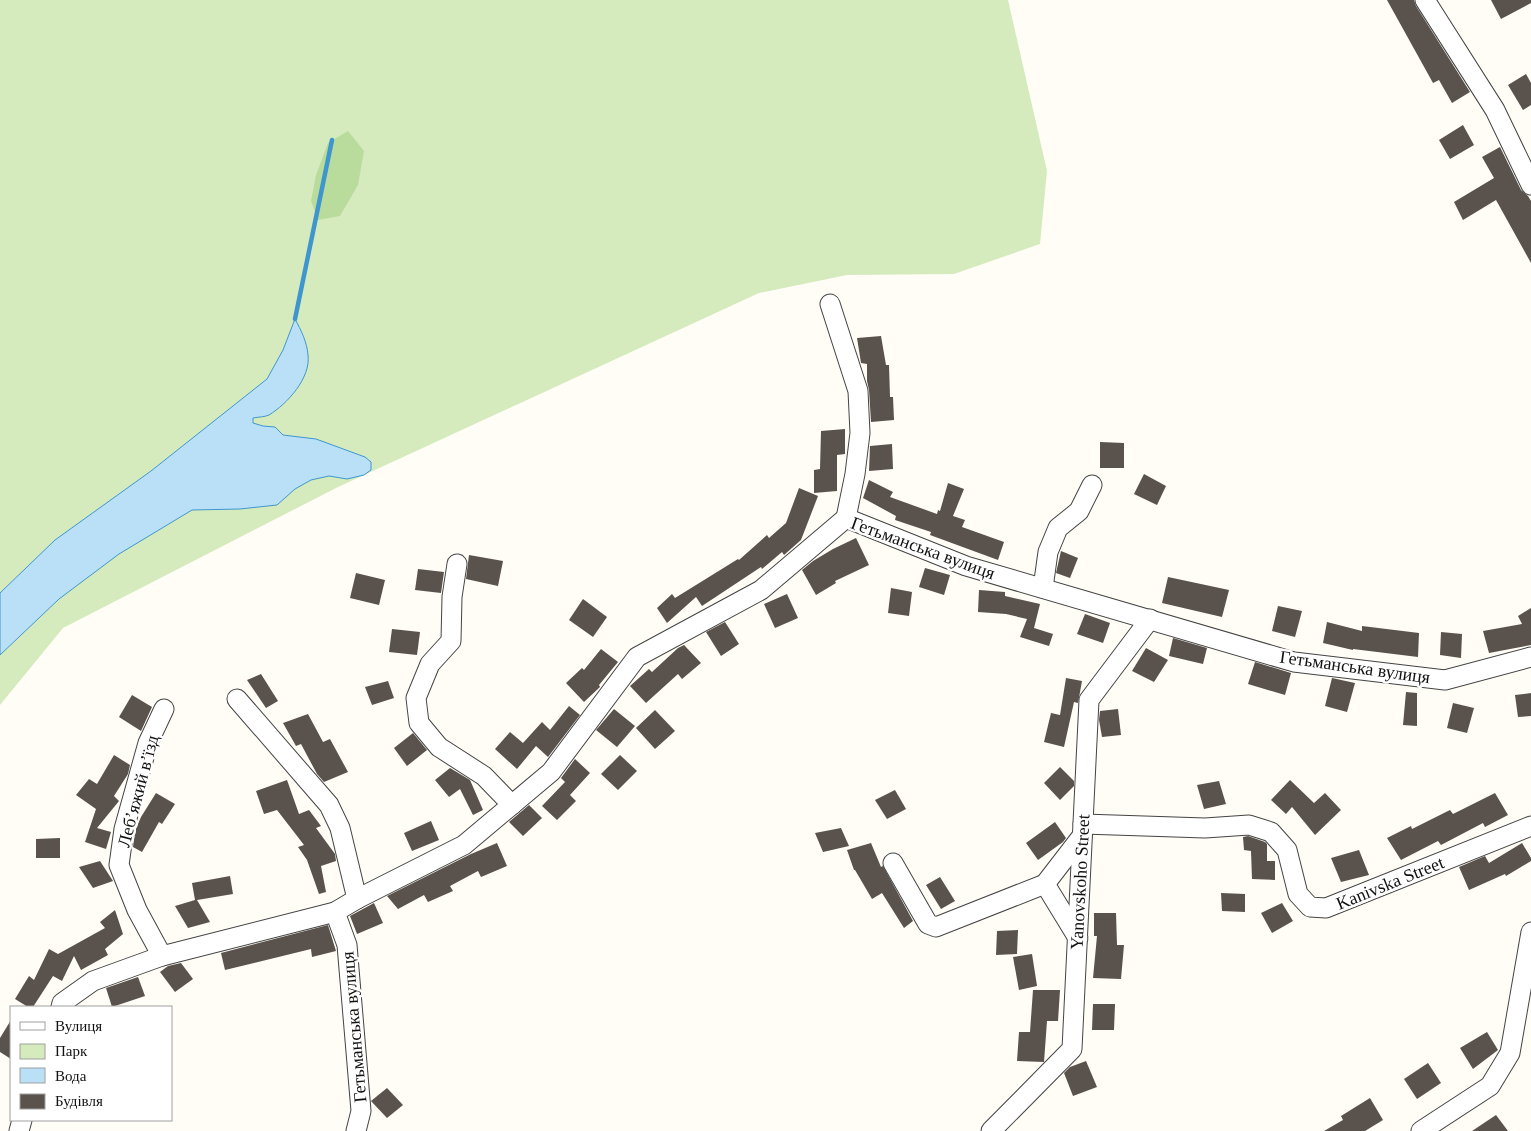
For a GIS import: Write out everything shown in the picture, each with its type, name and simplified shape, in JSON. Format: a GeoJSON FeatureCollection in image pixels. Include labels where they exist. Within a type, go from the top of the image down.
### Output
{"type":"FeatureCollection","features":[{"type":"Feature","properties":{"kind":"street"},"geometry":{"type":"LineString","coordinates":[[1425,0],[1495,110],[1531,185]]}},
{"type":"Feature","properties":{"kind":"street"},"geometry":{"type":"LineString","coordinates":[[830,304],[858,392],[860,433],[855,474],[846,518]]}},
{"type":"Feature","properties":{"kind":"street"},"geometry":{"type":"LineString","coordinates":[[1043,588],[1048,552],[1058,528],[1079,511],[1092,485]]}},
{"type":"Feature","properties":{"kind":"street","name":"Гетьманська вулиця"},"geometry":{"type":"LineString","coordinates":[[356,1131],[362,1111],[347,945],[335,912],[464,845],[551,772],[637,658],[762,590],[846,518],[966,566],[1294,662],[1444,680],[1531,657]]}},
{"type":"Feature","properties":{"kind":"street"},"geometry":{"type":"LineString","coordinates":[[457,564],[452,597],[451,640],[430,664],[416,698],[419,723],[439,747],[484,776],[512,805]]}},
{"type":"Feature","properties":{"kind":"street","name":"Yanovskoho Street"},"geometry":{"type":"LineString","coordinates":[[991,1131],[1072,1050],[1089,700],[1150,619]]}},
{"type":"Feature","properties":{"kind":"street"},"geometry":{"type":"LineString","coordinates":[[237,699],[329,805],[340,828],[357,899]]}},
{"type":"Feature","properties":{"kind":"street","name":"Леб’яжий в’їзд"},"geometry":{"type":"LineString","coordinates":[[162,956],[138,910],[119,865],[124,830],[148,743],[164,709]]}},
{"type":"Feature","properties":{"kind":"street","name":"Kanivska Street"},"geometry":{"type":"LineString","coordinates":[[1083,830],[1205,828],[1248,825],[1271,832],[1287,850],[1298,894],[1310,907],[1326,908],[1531,826]]}},
{"type":"Feature","properties":{"kind":"street"},"geometry":{"type":"LineString","coordinates":[[893,863],[928,924],[936,927],[1045,884],[1083,830]]}},
{"type":"Feature","properties":{"kind":"street"},"geometry":{"type":"LineString","coordinates":[[1045,884],[1078,938]]}},
{"type":"Feature","properties":{"kind":"street"},"geometry":{"type":"LineString","coordinates":[[61,1006],[62,1003],[93,981],[162,956],[335,912]]}},
{"type":"Feature","properties":{"kind":"street"},"geometry":{"type":"LineString","coordinates":[[1421,1131],[1490,1086],[1510,1054],[1531,932]]}},
{"type":"Feature","properties":{"kind":"green space"},"geometry":{"type":"Polygon","coordinates":[[[0,0],[1008,0],[1047,171],[1040,244],[954,274],[847,275],[759,293],[338,487],[63,628],[0,705],[0,0]]]}},
{"type":"Feature","properties":{"kind":"green space"},"geometry":{"type":"Polygon","coordinates":[[[348,131],[364,151],[358,185],[340,216],[318,220],[311,201],[316,175],[328,143],[348,131]]]}},
{"type":"Feature","properties":{"kind":"water"},"geometry":{"type":"Polygon","coordinates":[[[295,319],[307,350],[308,364],[306,373],[302,381],[283,404],[269,415],[253,418],[253,423],[275,427],[283,435],[316,439],[365,457],[371,462],[371,470],[364,475],[347,479],[329,476],[311,480],[295,489],[277,505],[240,509],[192,510],[119,554],[59,599],[0,655],[0,593],[55,540],[151,471],[267,379],[283,350],[295,319]]]}},
{"type":"Feature","properties":{"kind":"building"},"geometry":{"type":"Polygon","coordinates":[[[1387,0],[1414,0],[1470,92],[1452,103],[1439,80],[1433,83],[1387,0]]]}},
{"type":"Feature","properties":{"kind":"building"},"geometry":{"type":"Polygon","coordinates":[[[1491,0],[1531,0],[1531,3],[1501,19],[1491,0]]]}},
{"type":"Feature","properties":{"kind":"building"},"geometry":{"type":"Polygon","coordinates":[[[1526,74],[1531,83],[1531,105],[1523,110],[1508,85],[1526,74]]]}},
{"type":"Feature","properties":{"kind":"building"},"geometry":{"type":"Polygon","coordinates":[[[1463,125],[1474,145],[1450,159],[1439,140],[1463,125]]]}},
{"type":"Feature","properties":{"kind":"building"},"geometry":{"type":"Polygon","coordinates":[[[1500,147],[1521,190],[1531,201],[1531,263],[1496,200],[1463,220],[1454,202],[1494,178],[1482,157],[1500,147]]]}},
{"type":"Feature","properties":{"kind":"building"},"geometry":{"type":"Polygon","coordinates":[[[881,336],[886,365],[889,365],[890,397],[893,397],[894,420],[871,422],[867,364],[861,363],[857,338],[881,336]]]}},
{"type":"Feature","properties":{"kind":"building"},"geometry":{"type":"Polygon","coordinates":[[[845,429],[845,454],[837,455],[837,491],[814,493],[814,470],[820,469],[821,431],[845,429]]]}},
{"type":"Feature","properties":{"kind":"building"},"geometry":{"type":"Polygon","coordinates":[[[1100,442],[1124,443],[1124,468],[1100,468],[1100,442]]]}},
{"type":"Feature","properties":{"kind":"building"},"geometry":{"type":"Polygon","coordinates":[[[892,444],[893,469],[869,471],[870,446],[892,444]]]}},
{"type":"Feature","properties":{"kind":"building"},"geometry":{"type":"Polygon","coordinates":[[[1144,474],[1166,486],[1157,505],[1134,494],[1144,474]]]}},
{"type":"Feature","properties":{"kind":"building"},"geometry":{"type":"Polygon","coordinates":[[[869,480],[893,492],[890,497],[937,514],[938,510],[940,511],[948,483],[964,489],[953,516],[965,520],[962,527],[1004,542],[998,560],[930,535],[931,532],[895,520],[896,516],[863,498],[869,480]]]}},
{"type":"Feature","properties":{"kind":"building"},"geometry":{"type":"Polygon","coordinates":[[[799,488],[818,496],[801,540],[784,555],[782,552],[762,569],[761,567],[702,606],[696,597],[667,623],[657,608],[672,594],[675,598],[739,560],[767,535],[769,538],[786,523],[799,488]]]}},
{"type":"Feature","properties":{"kind":"building"},"geometry":{"type":"Polygon","coordinates":[[[856,538],[869,565],[835,581],[836,583],[816,595],[802,570],[833,549],[856,538]]]}},
{"type":"Feature","properties":{"kind":"building"},"geometry":{"type":"Polygon","coordinates":[[[1061,551],[1078,558],[1070,578],[1056,573],[1061,551]]]}},
{"type":"Feature","properties":{"kind":"building"},"geometry":{"type":"Polygon","coordinates":[[[469,555],[503,561],[498,586],[466,579],[469,555]]]}},
{"type":"Feature","properties":{"kind":"building"},"geometry":{"type":"Polygon","coordinates":[[[925,568],[950,575],[944,595],[919,587],[925,568]]]}},
{"type":"Feature","properties":{"kind":"building"},"geometry":{"type":"Polygon","coordinates":[[[418,569],[444,572],[441,593],[415,590],[418,569]]]}},
{"type":"Feature","properties":{"kind":"building"},"geometry":{"type":"Polygon","coordinates":[[[356,573],[385,580],[379,605],[350,598],[356,573]]]}},
{"type":"Feature","properties":{"kind":"building"},"geometry":{"type":"Polygon","coordinates":[[[1168,577],[1229,590],[1222,617],[1162,603],[1168,577]]]}},
{"type":"Feature","properties":{"kind":"building"},"geometry":{"type":"Polygon","coordinates":[[[891,588],[912,592],[909,616],[888,613],[891,588]]]}},
{"type":"Feature","properties":{"kind":"building"},"geometry":{"type":"Polygon","coordinates":[[[979,590],[1005,592],[1005,596],[1040,604],[1034,628],[1053,634],[1049,646],[1020,637],[1027,619],[1006,614],[978,612],[979,590]]]}},
{"type":"Feature","properties":{"kind":"building"},"geometry":{"type":"Polygon","coordinates":[[[787,594],[798,618],[775,628],[764,604],[787,594]]]}},
{"type":"Feature","properties":{"kind":"building"},"geometry":{"type":"Polygon","coordinates":[[[583,599],[607,617],[593,637],[569,620],[583,599]]]}},
{"type":"Feature","properties":{"kind":"building"},"geometry":{"type":"Polygon","coordinates":[[[1278,606],[1302,611],[1295,637],[1272,631],[1278,606]]]}},
{"type":"Feature","properties":{"kind":"building"},"geometry":{"type":"Polygon","coordinates":[[[1531,608],[1531,645],[1489,653],[1483,631],[1522,624],[1518,616],[1531,608]]]}},
{"type":"Feature","properties":{"kind":"building"},"geometry":{"type":"Polygon","coordinates":[[[1085,614],[1110,623],[1103,643],[1077,634],[1085,614]]]}},
{"type":"Feature","properties":{"kind":"building"},"geometry":{"type":"Polygon","coordinates":[[[725,622],[739,644],[721,656],[706,632],[725,622]]]}},
{"type":"Feature","properties":{"kind":"building"},"geometry":{"type":"Polygon","coordinates":[[[1327,622],[1362,631],[1362,626],[1419,633],[1418,657],[1353,650],[1323,643],[1327,622]]]}},
{"type":"Feature","properties":{"kind":"building"},"geometry":{"type":"Polygon","coordinates":[[[392,629],[420,632],[417,655],[389,652],[392,629]]]}},
{"type":"Feature","properties":{"kind":"building"},"geometry":{"type":"Polygon","coordinates":[[[1441,632],[1462,634],[1461,658],[1440,655],[1441,632]]]}},
{"type":"Feature","properties":{"kind":"building"},"geometry":{"type":"Polygon","coordinates":[[[1173,638],[1207,648],[1203,664],[1169,656],[1173,638]]]}},
{"type":"Feature","properties":{"kind":"building"},"geometry":{"type":"Polygon","coordinates":[[[684,645],[701,663],[682,679],[678,674],[646,703],[630,686],[649,669],[652,672],[678,648],[684,645]]]}},
{"type":"Feature","properties":{"kind":"building"},"geometry":{"type":"Polygon","coordinates":[[[1146,648],[1168,660],[1154,682],[1132,671],[1146,648]]]}},
{"type":"Feature","properties":{"kind":"building"},"geometry":{"type":"Polygon","coordinates":[[[601,649],[618,662],[599,685],[600,687],[584,702],[566,683],[582,668],[584,670],[601,649]]]}},
{"type":"Feature","properties":{"kind":"building"},"geometry":{"type":"Polygon","coordinates":[[[1255,662],[1291,673],[1285,695],[1248,684],[1255,662]]]}},
{"type":"Feature","properties":{"kind":"building"},"geometry":{"type":"Polygon","coordinates":[[[261,674],[278,701],[266,708],[247,680],[261,674]]]}},
{"type":"Feature","properties":{"kind":"building"},"geometry":{"type":"Polygon","coordinates":[[[1066,678],[1082,681],[1078,703],[1074,702],[1064,747],[1044,742],[1051,713],[1060,715],[1066,678]]]}},
{"type":"Feature","properties":{"kind":"building"},"geometry":{"type":"Polygon","coordinates":[[[1332,678],[1355,683],[1347,712],[1325,706],[1332,678]]]}},
{"type":"Feature","properties":{"kind":"building"},"geometry":{"type":"Polygon","coordinates":[[[388,681],[394,698],[372,705],[365,687],[388,681]]]}},
{"type":"Feature","properties":{"kind":"building"},"geometry":{"type":"Polygon","coordinates":[[[1406,692],[1417,693],[1417,726],[1403,725],[1406,692]]]}},
{"type":"Feature","properties":{"kind":"building"},"geometry":{"type":"Polygon","coordinates":[[[1531,693],[1531,716],[1518,717],[1515,695],[1531,693]]]}},
{"type":"Feature","properties":{"kind":"building"},"geometry":{"type":"Polygon","coordinates":[[[132,695],[152,707],[141,731],[119,717],[132,695]]]}},
{"type":"Feature","properties":{"kind":"building"},"geometry":{"type":"Polygon","coordinates":[[[1453,703],[1474,708],[1467,733],[1447,728],[1453,703]]]}},
{"type":"Feature","properties":{"kind":"building"},"geometry":{"type":"Polygon","coordinates":[[[569,706],[580,715],[548,757],[536,746],[517,769],[495,749],[510,732],[523,743],[542,722],[550,730],[569,706]]]}},
{"type":"Feature","properties":{"kind":"building"},"geometry":{"type":"Polygon","coordinates":[[[614,709],[635,726],[617,747],[596,730],[614,709]]]}},
{"type":"Feature","properties":{"kind":"building"},"geometry":{"type":"Polygon","coordinates":[[[1118,709],[1121,735],[1102,737],[1099,720],[1100,711],[1118,709]]]}},
{"type":"Feature","properties":{"kind":"building"},"geometry":{"type":"Polygon","coordinates":[[[655,710],[675,731],[655,749],[636,728],[655,710]]]}},
{"type":"Feature","properties":{"kind":"building"},"geometry":{"type":"Polygon","coordinates":[[[308,714],[323,742],[330,739],[348,772],[324,782],[317,774],[301,744],[296,746],[283,723],[308,714]]]}},
{"type":"Feature","properties":{"kind":"building"},"geometry":{"type":"Polygon","coordinates":[[[413,733],[427,750],[407,766],[394,748],[413,733]]]}},
{"type":"Feature","properties":{"kind":"building"},"geometry":{"type":"Polygon","coordinates":[[[114,755],[130,765],[128,774],[114,796],[119,801],[97,828],[111,832],[106,849],[85,842],[96,809],[76,795],[89,779],[97,784],[114,755]]]}},
{"type":"Feature","properties":{"kind":"building"},"geometry":{"type":"Polygon","coordinates":[[[620,755],[637,771],[618,790],[601,774],[620,755]]]}},
{"type":"Feature","properties":{"kind":"building"},"geometry":{"type":"Polygon","coordinates":[[[575,759],[590,773],[570,795],[576,801],[557,820],[542,806],[565,782],[561,778],[575,759]]]}},
{"type":"Feature","properties":{"kind":"building"},"geometry":{"type":"Polygon","coordinates":[[[1060,767],[1074,781],[1074,786],[1060,800],[1044,783],[1060,767]]]}},
{"type":"Feature","properties":{"kind":"building"},"geometry":{"type":"Polygon","coordinates":[[[450,768],[470,780],[483,810],[473,815],[460,789],[449,797],[435,780],[450,768]]]}},
{"type":"Feature","properties":{"kind":"building"},"geometry":{"type":"Polygon","coordinates":[[[287,780],[299,814],[309,810],[321,826],[316,828],[335,854],[336,861],[321,866],[326,892],[319,894],[307,860],[298,847],[304,845],[277,810],[264,814],[256,791],[287,780]]]}},
{"type":"Feature","properties":{"kind":"building"},"geometry":{"type":"Polygon","coordinates":[[[1290,780],[1314,803],[1325,793],[1341,810],[1315,835],[1292,807],[1286,814],[1271,800],[1290,780]]]}},
{"type":"Feature","properties":{"kind":"building"},"geometry":{"type":"Polygon","coordinates":[[[1219,781],[1226,804],[1204,809],[1197,785],[1219,781]]]}},
{"type":"Feature","properties":{"kind":"building"},"geometry":{"type":"Polygon","coordinates":[[[895,790],[906,809],[887,819],[875,800],[895,790]]]}},
{"type":"Feature","properties":{"kind":"building"},"geometry":{"type":"Polygon","coordinates":[[[156,793],[175,804],[162,824],[159,822],[142,852],[133,847],[135,831],[141,817],[156,793]]]}},
{"type":"Feature","properties":{"kind":"building"},"geometry":{"type":"Polygon","coordinates":[[[1495,793],[1508,815],[1485,827],[1483,823],[1441,845],[1438,841],[1401,860],[1387,838],[1411,826],[1412,829],[1450,810],[1453,814],[1495,793]]]}},
{"type":"Feature","properties":{"kind":"building"},"geometry":{"type":"Polygon","coordinates":[[[529,805],[542,818],[523,836],[509,822],[529,805]]]}},
{"type":"Feature","properties":{"kind":"building"},"geometry":{"type":"Polygon","coordinates":[[[431,821],[439,840],[412,851],[404,833],[431,821]]]}},
{"type":"Feature","properties":{"kind":"building"},"geometry":{"type":"Polygon","coordinates":[[[1055,822],[1066,838],[1038,860],[1026,843],[1055,822]]]}},
{"type":"Feature","properties":{"kind":"building"},"geometry":{"type":"Polygon","coordinates":[[[841,828],[849,846],[823,852],[815,833],[841,828]]]}},
{"type":"Feature","properties":{"kind":"building"},"geometry":{"type":"Polygon","coordinates":[[[1248,836],[1267,844],[1267,861],[1275,861],[1275,880],[1252,879],[1251,851],[1244,850],[1243,837],[1248,836]]]}},
{"type":"Feature","properties":{"kind":"building"},"geometry":{"type":"Polygon","coordinates":[[[60,838],[60,858],[36,858],[36,839],[60,838]]]}},
{"type":"Feature","properties":{"kind":"building"},"geometry":{"type":"Polygon","coordinates":[[[497,843],[507,866],[481,877],[478,871],[450,886],[453,891],[428,902],[424,895],[398,909],[387,896],[471,854],[497,843]]]}},
{"type":"Feature","properties":{"kind":"building"},"geometry":{"type":"Polygon","coordinates":[[[871,843],[881,867],[883,866],[913,921],[904,928],[882,893],[872,899],[854,870],[847,850],[871,843]]]}},
{"type":"Feature","properties":{"kind":"building"},"geometry":{"type":"Polygon","coordinates":[[[1522,843],[1531,861],[1506,876],[1505,874],[1469,890],[1459,867],[1485,856],[1489,863],[1522,843]]]}},
{"type":"Feature","properties":{"kind":"building"},"geometry":{"type":"Polygon","coordinates":[[[1359,850],[1369,875],[1341,882],[1331,858],[1359,850]]]}},
{"type":"Feature","properties":{"kind":"building"},"geometry":{"type":"Polygon","coordinates":[[[100,861],[113,881],[93,888],[79,867],[100,861]]]}},
{"type":"Feature","properties":{"kind":"building"},"geometry":{"type":"Polygon","coordinates":[[[230,876],[233,894],[197,900],[210,922],[188,928],[175,906],[195,900],[192,883],[230,876]]]}},
{"type":"Feature","properties":{"kind":"building"},"geometry":{"type":"Polygon","coordinates":[[[940,877],[955,901],[941,909],[926,885],[940,877]]]}},
{"type":"Feature","properties":{"kind":"building"},"geometry":{"type":"Polygon","coordinates":[[[1221,893],[1245,894],[1245,912],[1222,911],[1221,893]]]}},
{"type":"Feature","properties":{"kind":"building"},"geometry":{"type":"Polygon","coordinates":[[[374,903],[383,923],[357,934],[350,916],[374,903]]]}},
{"type":"Feature","properties":{"kind":"building"},"geometry":{"type":"Polygon","coordinates":[[[1282,903],[1293,921],[1272,933],[1261,913],[1282,903]]]}},
{"type":"Feature","properties":{"kind":"building"},"geometry":{"type":"Polygon","coordinates":[[[115,910],[123,934],[105,949],[108,955],[81,970],[74,956],[62,981],[53,976],[34,1006],[26,1006],[15,999],[29,976],[34,980],[49,949],[58,954],[105,928],[100,922],[115,910]]]}},
{"type":"Feature","properties":{"kind":"building"},"geometry":{"type":"Polygon","coordinates":[[[1094,913],[1116,913],[1117,945],[1124,945],[1121,979],[1093,978],[1097,936],[1094,936],[1094,913]]]}},
{"type":"Feature","properties":{"kind":"building"},"geometry":{"type":"Polygon","coordinates":[[[328,925],[336,951],[312,957],[311,949],[225,970],[221,953],[328,925]]]}},
{"type":"Feature","properties":{"kind":"building"},"geometry":{"type":"Polygon","coordinates":[[[1018,930],[1017,954],[996,955],[997,931],[1018,930]]]}},
{"type":"Feature","properties":{"kind":"building"},"geometry":{"type":"Polygon","coordinates":[[[1032,954],[1037,986],[1019,990],[1013,957],[1032,954]]]}},
{"type":"Feature","properties":{"kind":"building"},"geometry":{"type":"Polygon","coordinates":[[[181,963],[193,979],[175,992],[160,972],[168,966],[181,963]]]}},
{"type":"Feature","properties":{"kind":"building"},"geometry":{"type":"Polygon","coordinates":[[[138,977],[145,996],[112,1006],[106,988],[138,977]]]}},
{"type":"Feature","properties":{"kind":"building"},"geometry":{"type":"Polygon","coordinates":[[[1033,990],[1060,990],[1058,1021],[1047,1021],[1044,1062],[1017,1061],[1019,1032],[1030,1032],[1033,990]]]}},
{"type":"Feature","properties":{"kind":"building"},"geometry":{"type":"Polygon","coordinates":[[[1093,1004],[1115,1004],[1114,1030],[1092,1030],[1093,1004]]]}},
{"type":"Feature","properties":{"kind":"building"},"geometry":{"type":"Polygon","coordinates":[[[10,1022],[10,1058],[0,1052],[0,1038],[10,1022]]]}},
{"type":"Feature","properties":{"kind":"building"},"geometry":{"type":"Polygon","coordinates":[[[1487,1032],[1498,1050],[1473,1069],[1460,1048],[1487,1032]]]}},
{"type":"Feature","properties":{"kind":"building"},"geometry":{"type":"Polygon","coordinates":[[[1086,1061],[1097,1087],[1073,1096],[1064,1073],[1070,1067],[1086,1061]]]}},
{"type":"Feature","properties":{"kind":"building"},"geometry":{"type":"Polygon","coordinates":[[[1428,1063],[1441,1083],[1417,1099],[1404,1079],[1428,1063]]]}},
{"type":"Feature","properties":{"kind":"building"},"geometry":{"type":"Polygon","coordinates":[[[387,1088],[403,1105],[387,1118],[371,1101],[387,1088]]]}},
{"type":"Feature","properties":{"kind":"building"},"geometry":{"type":"Polygon","coordinates":[[[1370,1098],[1383,1120],[1365,1131],[1324,1131],[1343,1120],[1341,1116],[1370,1098]]]}},
{"type":"Feature","properties":{"kind":"building"},"geometry":{"type":"Polygon","coordinates":[[[1496,1115],[1508,1131],[1472,1131],[1496,1115]]]}},
{"type":"Feature","properties":{"kind":"waterway"},"geometry":{"type":"LineString","coordinates":[[295,319],[332,140]]}}]}
